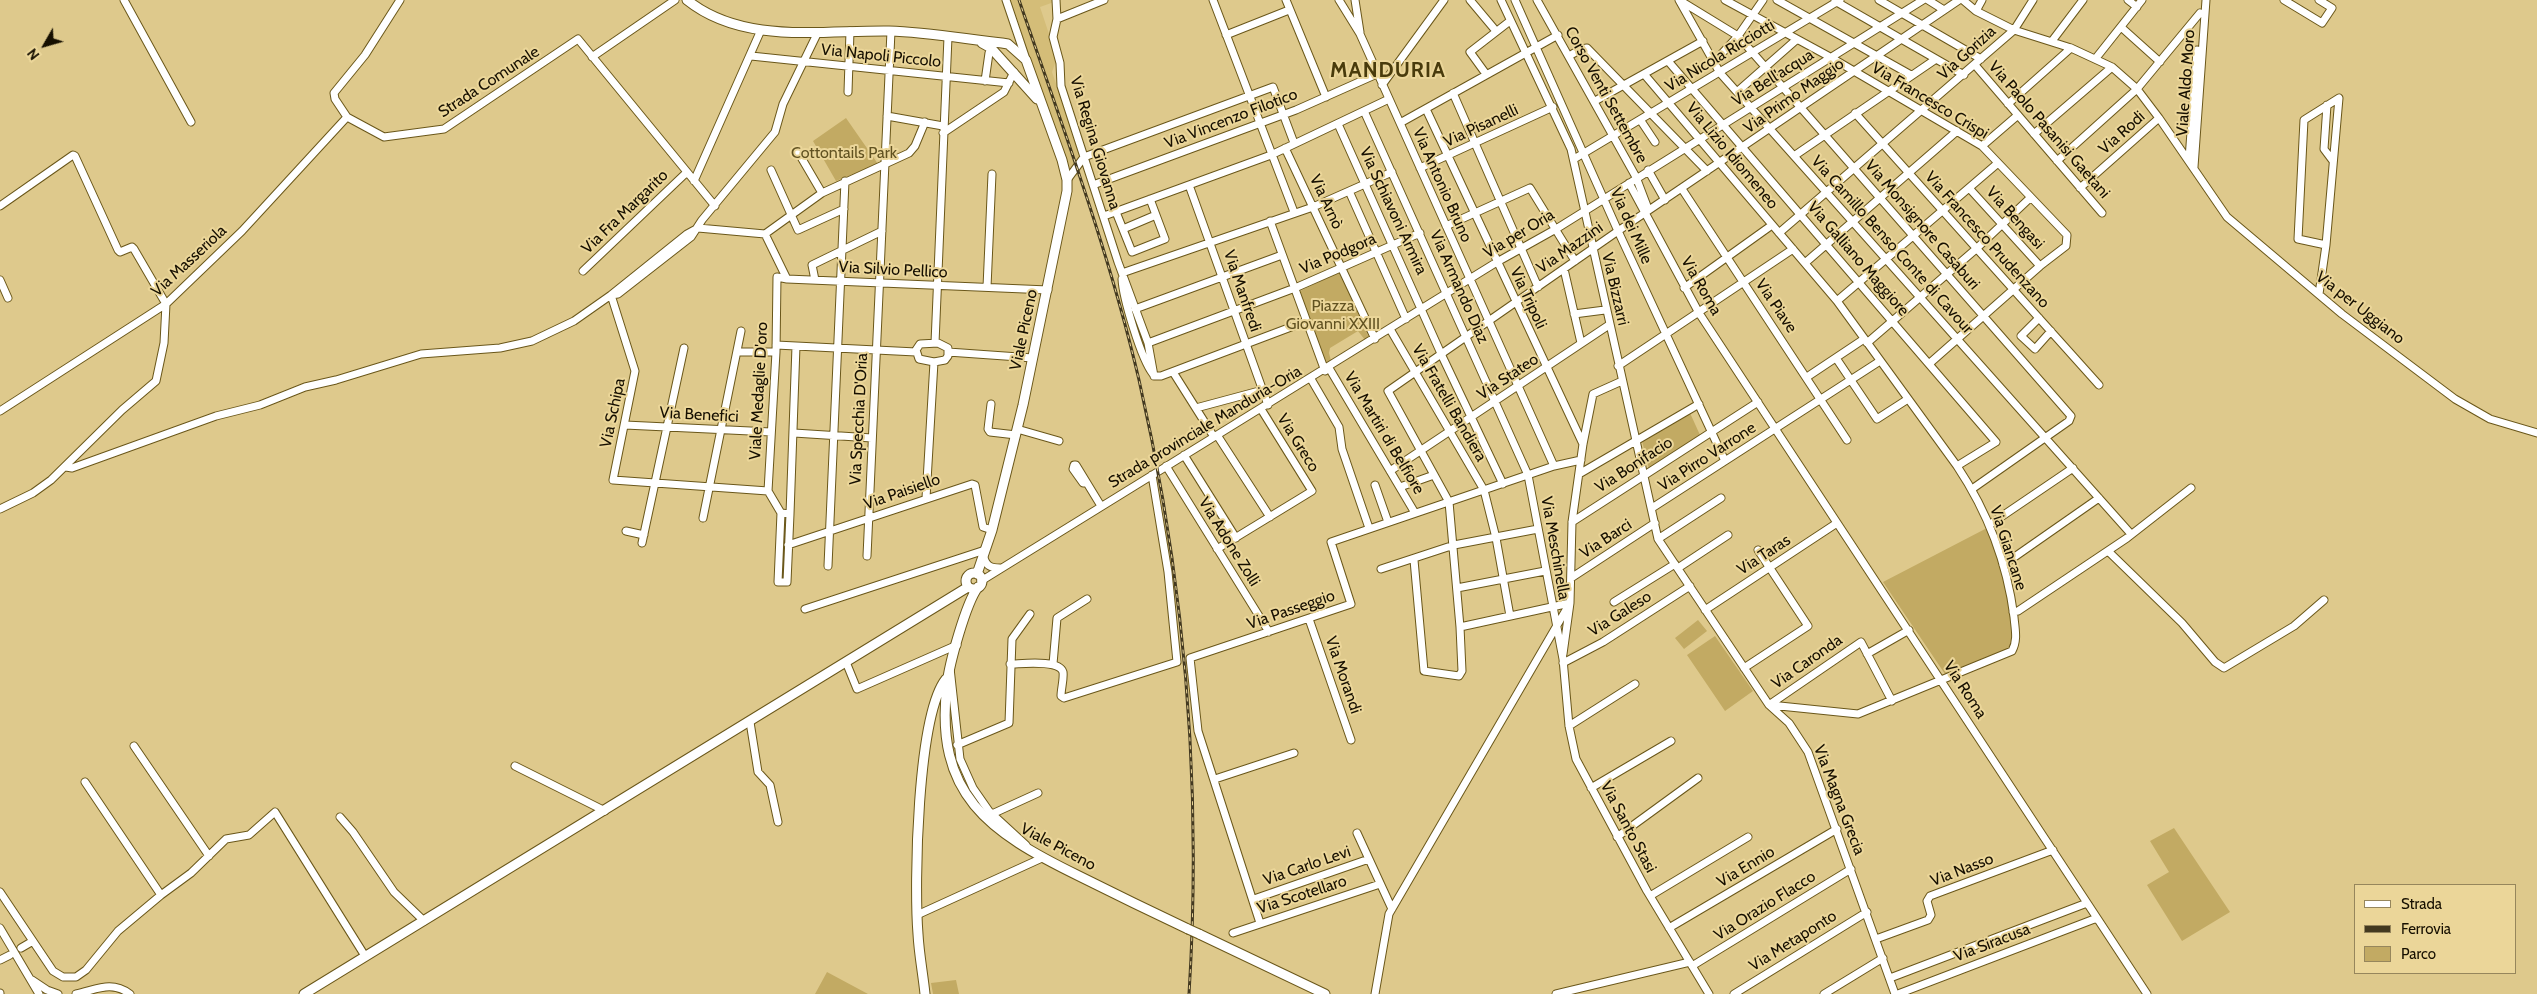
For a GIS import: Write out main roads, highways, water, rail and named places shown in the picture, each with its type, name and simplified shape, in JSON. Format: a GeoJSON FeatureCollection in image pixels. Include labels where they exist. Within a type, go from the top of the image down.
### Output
{"type":"FeatureCollection","features":[{"type":"Feature","properties":{"kind":"main road"},"geometry":{"type":"LineString","coordinates":[[687,0],[714,17],[762,30],[818,32],[891,31],[1005,44]]}},
{"type":"Feature","properties":{"kind":"main road"},"geometry":{"type":"LineString","coordinates":[[978,41],[991,48],[994,54],[1024,83],[1044,109]]}},
{"type":"Feature","properties":{"kind":"main road"},"geometry":{"type":"LineString","coordinates":[[994,54],[997,48],[1005,44]]}},
{"type":"Feature","properties":{"kind":"main road","name":"Viale Piceno"},"geometry":{"type":"LineString","coordinates":[[1005,44],[1026,60],[1067,180],[1064,214],[1016,432],[992,530],[974,581],[949,672],[944,716],[953,768],[979,811],[1002,834],[1042,858],[1324,994]]}},
{"type":"Feature","properties":{"kind":"main road"},"geometry":{"type":"LineString","coordinates":[[1024,83],[1029,82],[1032,76]]}},
{"type":"Feature","properties":{"kind":"main road"},"geometry":{"type":"LineString","coordinates":[[304,994],[950,599],[974,581]]}},
{"type":"Feature","properties":{"kind":"main road"},"geometry":{"type":"LineString","coordinates":[[950,599],[959,602],[967,610]]}},
{"type":"Feature","properties":{"kind":"main road"},"geometry":{"type":"LineString","coordinates":[[925,994],[917,915],[919,832],[931,719],[942,684],[949,672]]}},
{"type":"Feature","properties":{"kind":"main road"},"geometry":{"type":"LineString","coordinates":[[928,739],[934,725],[944,716],[938,714],[931,719]]}},
{"type":"Feature","properties":{"kind":"main road"},"geometry":{"type":"LineString","coordinates":[[928,739],[936,732],[946,734]]}},
{"type":"Feature","properties":{"kind":"railway"},"geometry":{"type":"LineString","coordinates":[[1019,0],[1084,188],[1114,284],[1139,380],[1168,532],[1186,685],[1191,762],[1193,839],[1189,994]]}},
{"type":"Feature","properties":{"kind":"district","name":"MANDURIA"},"geometry":{"type":"Point","coordinates":[1388,71]}},
{"type":"Feature","properties":{"kind":"park label","name":"Cottontails Park"},"geometry":{"type":"Point","coordinates":[844,153]}},
{"type":"Feature","properties":{"kind":"park label","name":"Piazza Giovanni XXIII"},"geometry":{"type":"Point","coordinates":[1333,315]}}]}
